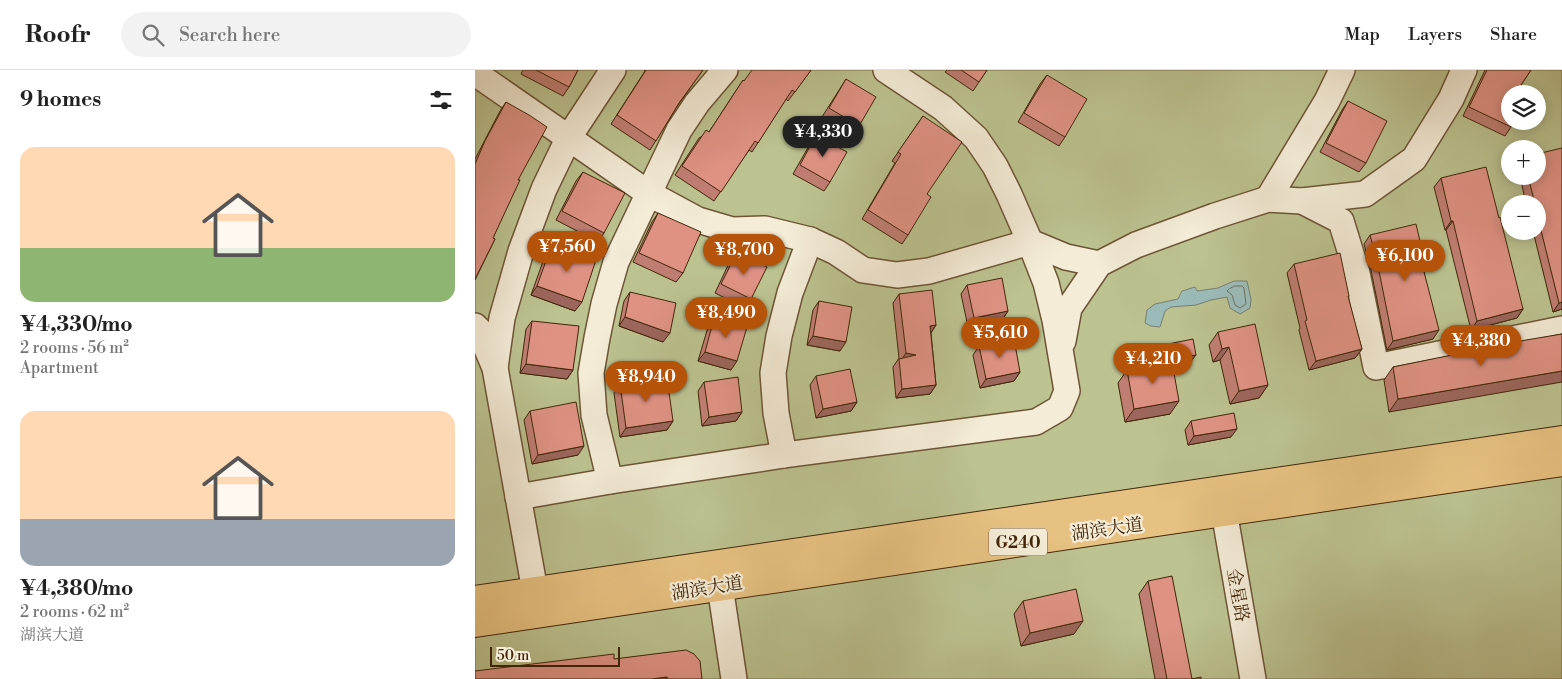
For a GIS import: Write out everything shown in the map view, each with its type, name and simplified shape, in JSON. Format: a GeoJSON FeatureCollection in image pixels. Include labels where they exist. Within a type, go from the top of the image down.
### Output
{"type":"FeatureCollection","features":[{"type":"Feature","properties":{"kind":"highway","name":"湖滨大道"},"geometry":{"type":"LineString","coordinates":[[475,600],[1562,440]]}},
{"type":"Feature","properties":{"kind":"highway","name":"湖滨大道"},"geometry":{"type":"LineString","coordinates":[[475,622],[1562,462]]}},
{"type":"Feature","properties":{"kind":"street"},"geometry":{"type":"LineString","coordinates":[[495,368],[502,318],[521,251],[544,189],[569,137],[613,70]]}},
{"type":"Feature","properties":{"kind":"street"},"geometry":{"type":"LineString","coordinates":[[610,481],[594,415],[591,373],[601,321],[616,262],[679,130],[697,103],[725,70]]}},
{"type":"Feature","properties":{"kind":"street"},"geometry":{"type":"LineString","coordinates":[[518,497],[784,455],[1036,422],[1060,408],[1067,391],[1055,320],[1046,283],[1030,242],[995,166],[976,138],[943,108],[886,70]]}},
{"type":"Feature","properties":{"kind":"street"},"geometry":{"type":"LineString","coordinates":[[1268,199],[1327,100],[1342,70]]}},
{"type":"Feature","properties":{"kind":"street"},"geometry":{"type":"LineString","coordinates":[[1061,353],[1069,308],[1099,264],[1136,245],[1268,199],[1303,201],[1365,194],[1414,159],[1451,99],[1464,70]]}},
{"type":"Feature","properties":{"kind":"street"},"geometry":{"type":"LineString","coordinates":[[475,73],[649,193],[698,220],[732,230],[765,228],[810,240],[836,252],[863,270],[897,275],[929,271],[1030,242],[1066,257],[1099,264]]}},
{"type":"Feature","properties":{"kind":"street"},"geometry":{"type":"LineString","coordinates":[[1303,201],[1341,221],[1357,273],[1376,367],[1562,330]]}},
{"type":"Feature","properties":{"kind":"street"},"geometry":{"type":"LineString","coordinates":[[784,455],[776,413],[773,373],[779,336],[790,293],[810,240]]}},
{"type":"Feature","properties":{"kind":"street"},"geometry":{"type":"LineString","coordinates":[[475,326],[479,330],[495,368],[535,591]]}},
{"type":"Feature","properties":{"kind":"street","name":"金星路"},"geometry":{"type":"LineString","coordinates":[[1224,512],[1253,679]]}},
{"type":"Feature","properties":{"kind":"street"},"geometry":{"type":"LineString","coordinates":[[720,586],[734,679]]}},
{"type":"Feature","properties":{"kind":"green space"},"geometry":{"type":"Polygon","coordinates":[[[475,70],[1562,70],[1562,679],[475,679],[475,70]]]}},
{"type":"Feature","properties":{"kind":"water"},"geometry":{"type":"Polygon","coordinates":[[[1234,281],[1247,281],[1251,299],[1250,308],[1240,314],[1230,308],[1227,297],[1196,305],[1171,307],[1165,311],[1160,327],[1145,323],[1147,310],[1155,304],[1178,299],[1182,291],[1195,287],[1197,291],[1218,288],[1234,281]]]}},
{"type":"Feature","properties":{"kind":"building"},"geometry":{"type":"Polygon","coordinates":[[[536,70],[578,70],[569,87],[536,70]]]}},
{"type":"Feature","properties":{"kind":"building"},"geometry":{"type":"Polygon","coordinates":[[[646,70],[703,70],[679,103],[656,141],[617,115],[646,70]]]}},
{"type":"Feature","properties":{"kind":"building"},"geometry":{"type":"Polygon","coordinates":[[[752,70],[811,70],[795,92],[792,90],[758,143],[755,141],[721,192],[682,166],[706,130],[709,132],[743,80],[752,70]]]}},
{"type":"Feature","properties":{"kind":"building"},"geometry":{"type":"Polygon","coordinates":[[[961,70],[987,70],[979,82],[961,70]]]}},
{"type":"Feature","properties":{"kind":"building"},"geometry":{"type":"Polygon","coordinates":[[[1487,70],[1531,70],[1521,85],[1501,85],[1501,122],[1469,107],[1487,70]]]}},
{"type":"Feature","properties":{"kind":"building"},"geometry":{"type":"Polygon","coordinates":[[[1047,75],[1087,99],[1065,137],[1024,113],[1047,75]]]}},
{"type":"Feature","properties":{"kind":"building"},"geometry":{"type":"Polygon","coordinates":[[[846,79],[876,97],[859,126],[829,108],[846,79]]]}},
{"type":"Feature","properties":{"kind":"building"},"geometry":{"type":"Polygon","coordinates":[[[1348,101],[1387,121],[1366,163],[1326,143],[1348,101]]]}},
{"type":"Feature","properties":{"kind":"building"},"geometry":{"type":"Polygon","coordinates":[[[506,102],[547,127],[518,180],[520,180],[493,238],[495,239],[475,279],[475,164],[506,102]]]}},
{"type":"Feature","properties":{"kind":"building"},"geometry":{"type":"Polygon","coordinates":[[[923,116],[962,142],[927,194],[931,197],[908,235],[868,210],[901,154],[898,152],[923,116]]]}},
{"type":"Feature","properties":{"kind":"building"},"geometry":{"type":"Polygon","coordinates":[[[816,135],[847,152],[830,182],[800,165],[816,135]]]}},
{"type":"Feature","properties":{"kind":"building"},"geometry":{"type":"Polygon","coordinates":[[[1562,148],[1562,302],[1559,303],[1543,240],[1546,240],[1546,195],[1533,195],[1530,185],[1546,185],[1546,152],[1562,148]]]}},
{"type":"Feature","properties":{"kind":"building"},"geometry":{"type":"Polygon","coordinates":[[[1486,167],[1501,221],[1501,240],[1506,240],[1523,309],[1477,321],[1441,178],[1486,167]]]}},
{"type":"Feature","properties":{"kind":"building"},"geometry":{"type":"Polygon","coordinates":[[[583,172],[625,193],[604,233],[562,211],[583,172]]]}},
{"type":"Feature","properties":{"kind":"building"},"geometry":{"type":"Polygon","coordinates":[[[658,213],[701,232],[683,273],[639,253],[658,213]]]}},
{"type":"Feature","properties":{"kind":"building"},"geometry":{"type":"Polygon","coordinates":[[[1416,224],[1426,267],[1423,268],[1439,330],[1393,341],[1370,235],[1416,224]]]}},
{"type":"Feature","properties":{"kind":"building"},"geometry":{"type":"Polygon","coordinates":[[[552,244],[596,260],[582,302],[537,286],[552,244]]]}},
{"type":"Feature","properties":{"kind":"building"},"geometry":{"type":"Polygon","coordinates":[[[737,252],[767,267],[751,299],[721,284],[737,252]]]}},
{"type":"Feature","properties":{"kind":"building"},"geometry":{"type":"Polygon","coordinates":[[[1340,253],[1348,296],[1362,349],[1316,361],[1305,321],[1307,320],[1294,264],[1340,253]]]}},
{"type":"Feature","properties":{"kind":"building"},"geometry":{"type":"Polygon","coordinates":[[[1002,278],[1008,311],[974,318],[967,285],[1002,278]]]}},
{"type":"Feature","properties":{"kind":"building"},"geometry":{"type":"Polygon","coordinates":[[[932,290],[936,325],[930,326],[936,385],[902,389],[899,359],[916,355],[906,353],[899,294],[932,290]]]}},
{"type":"Feature","properties":{"kind":"building"},"geometry":{"type":"Polygon","coordinates":[[[630,292],[676,303],[670,333],[625,317],[630,292]]]}},
{"type":"Feature","properties":{"kind":"building"},"geometry":{"type":"Polygon","coordinates":[[[819,301],[852,307],[846,342],[813,336],[819,301]]]}},
{"type":"Feature","properties":{"kind":"building"},"geometry":{"type":"Polygon","coordinates":[[[714,318],[747,327],[737,361],[705,352],[714,318]]]}},
{"type":"Feature","properties":{"kind":"building"},"geometry":{"type":"Polygon","coordinates":[[[532,321],[579,326],[573,370],[526,364],[532,321]]]}},
{"type":"Feature","properties":{"kind":"building"},"geometry":{"type":"Polygon","coordinates":[[[1255,324],[1268,385],[1239,391],[1229,347],[1222,349],[1218,332],[1255,324]]]}},
{"type":"Feature","properties":{"kind":"building"},"geometry":{"type":"Polygon","coordinates":[[[1562,334],[1562,371],[1398,399],[1393,367],[1562,334]]]}},
{"type":"Feature","properties":{"kind":"building"},"geometry":{"type":"Polygon","coordinates":[[[1014,339],[1020,372],[986,379],[979,346],[1014,339]]]}},
{"type":"Feature","properties":{"kind":"building"},"geometry":{"type":"Polygon","coordinates":[[[1193,339],[1196,355],[1161,361],[1158,346],[1193,339]]]}},
{"type":"Feature","properties":{"kind":"building"},"geometry":{"type":"Polygon","coordinates":[[[1172,362],[1179,401],[1134,409],[1127,370],[1172,362]]]}},
{"type":"Feature","properties":{"kind":"building"},"geometry":{"type":"Polygon","coordinates":[[[850,369],[857,402],[823,409],[816,376],[850,369]]]}},
{"type":"Feature","properties":{"kind":"building"},"geometry":{"type":"Polygon","coordinates":[[[738,377],[742,412],[709,417],[704,382],[738,377]]]}},
{"type":"Feature","properties":{"kind":"building"},"geometry":{"type":"Polygon","coordinates":[[[667,378],[673,421],[626,428],[620,384],[667,378]]]}},
{"type":"Feature","properties":{"kind":"building"},"geometry":{"type":"Polygon","coordinates":[[[576,402],[584,446],[538,455],[530,411],[576,402]]]}},
{"type":"Feature","properties":{"kind":"building"},"geometry":{"type":"Polygon","coordinates":[[[1234,413],[1237,429],[1194,436],[1191,421],[1234,413]]]}},
{"type":"Feature","properties":{"kind":"building"},"geometry":{"type":"Polygon","coordinates":[[[1172,576],[1192,679],[1167,679],[1148,581],[1172,576]]]}},
{"type":"Feature","properties":{"kind":"building"},"geometry":{"type":"Polygon","coordinates":[[[1076,589],[1083,621],[1030,633],[1023,601],[1076,589]]]}},
{"type":"Feature","properties":{"kind":"building"},"geometry":{"type":"Polygon","coordinates":[[[686,650],[694,654],[700,661],[702,679],[668,679],[667,677],[652,679],[475,679],[475,671],[614,654],[614,659],[686,650]]]}}]}
